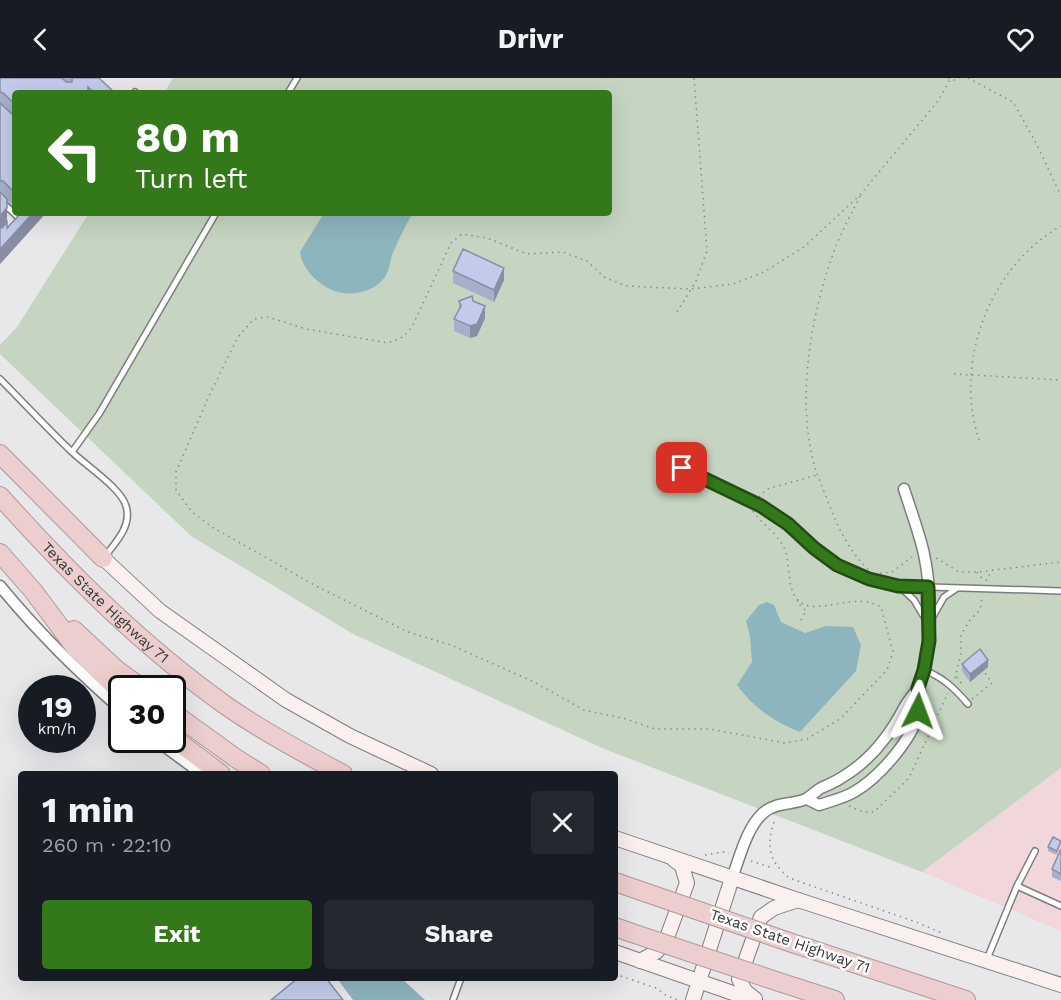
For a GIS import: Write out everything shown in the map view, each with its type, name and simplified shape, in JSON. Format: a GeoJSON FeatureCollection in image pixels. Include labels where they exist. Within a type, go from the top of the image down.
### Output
{"type":"FeatureCollection","features":[{"type":"Feature","properties":{"kind":"highway"},"geometry":{"type":"LineString","coordinates":[[0,454],[103,558]]}},
{"type":"Feature","properties":{"kind":"highway","name":"Texas State Highway 71"},"geometry":{"type":"LineString","coordinates":[[0,496],[57,560],[135,634],[229,708],[338,771]]}},
{"type":"Feature","properties":{"kind":"highway"},"geometry":{"type":"LineString","coordinates":[[0,553],[34,592],[75,647],[108,679]]}},
{"type":"Feature","properties":{"kind":"highway"},"geometry":{"type":"LineString","coordinates":[[34,592],[124,675]]}},
{"type":"Feature","properties":{"kind":"highway"},"geometry":{"type":"LineString","coordinates":[[186,722],[256,771]]}},
{"type":"Feature","properties":{"kind":"highway"},"geometry":{"type":"LineString","coordinates":[[186,748],[217,771]]}},
{"type":"Feature","properties":{"kind":"highway","name":"Texas State Highway 71"},"geometry":{"type":"LineString","coordinates":[[618,883],[966,1000]]}},
{"type":"Feature","properties":{"kind":"highway"},"geometry":{"type":"LineString","coordinates":[[623,930],[835,1000]]}},
{"type":"Feature","properties":{"kind":"street"},"geometry":{"type":"LineString","coordinates":[[693,1000],[732,878],[755,822],[764,812],[785,803],[807,799],[819,789],[840,779],[873,754],[888,736],[909,699],[918,688],[929,641],[928,587],[924,555],[904,489]]}},
{"type":"Feature","properties":{"kind":"street"},"geometry":{"type":"LineString","coordinates":[[103,558],[160,611],[286,700],[350,736],[425,771]]}},
{"type":"Feature","properties":{"kind":"street"},"geometry":{"type":"LineString","coordinates":[[0,586],[26,618],[108,698]]}},
{"type":"Feature","properties":{"kind":"street"},"geometry":{"type":"LineString","coordinates":[[807,799],[819,804],[854,792],[886,765],[905,741],[912,726],[921,701],[918,688]]}},
{"type":"Feature","properties":{"kind":"street"},"geometry":{"type":"LineString","coordinates":[[174,753],[198,771]]}},
{"type":"Feature","properties":{"kind":"street"},"geometry":{"type":"LineString","coordinates":[[873,754],[886,765]]}},
{"type":"Feature","properties":{"kind":"street"},"geometry":{"type":"LineString","coordinates":[[618,839],[1061,985]]}},
{"type":"Feature","properties":{"kind":"street"},"geometry":{"type":"LineString","coordinates":[[640,961],[656,952],[665,943],[687,883],[682,866],[670,857]]}},
{"type":"Feature","properties":{"kind":"street"},"geometry":{"type":"LineString","coordinates":[[754,1000],[745,991],[740,979],[761,917],[774,908],[798,900]]}},
{"type":"Feature","properties":{"kind":"street"},"geometry":{"type":"LineString","coordinates":[[618,953],[754,1000]]}},
{"type":"Feature","properties":{"kind":"lane"},"geometry":{"type":"LineString","coordinates":[[13,225],[20,216]]}},
{"type":"Feature","properties":{"kind":"lane"},"geometry":{"type":"LineString","coordinates":[[72,453],[99,414],[214,216]]}},
{"type":"Feature","properties":{"kind":"lane"},"geometry":{"type":"LineString","coordinates":[[0,378],[72,453],[119,493],[126,504],[128,515],[126,524],[120,537],[103,558]]}},
{"type":"Feature","properties":{"kind":"lane"},"geometry":{"type":"LineString","coordinates":[[682,468],[754,502],[788,524],[837,565],[869,579],[898,586],[1061,591]]}},
{"type":"Feature","properties":{"kind":"lane"},"geometry":{"type":"LineString","coordinates":[[898,586],[914,600],[929,625]]}},
{"type":"Feature","properties":{"kind":"lane"},"geometry":{"type":"LineString","coordinates":[[929,625],[944,597],[956,588]]}},
{"type":"Feature","properties":{"kind":"lane"},"geometry":{"type":"LineString","coordinates":[[924,670],[940,676],[970,702]]}},
{"type":"Feature","properties":{"kind":"lane"},"geometry":{"type":"LineString","coordinates":[[986,960],[1017,886],[1035,851]]}},
{"type":"Feature","properties":{"kind":"lane"},"geometry":{"type":"LineString","coordinates":[[1017,886],[1061,906]]}},
{"type":"Feature","properties":{"kind":"lane"},"geometry":{"type":"LineString","coordinates":[[453,1000],[460,981]]}},
{"type":"Feature","properties":{"kind":"path"},"geometry":{"type":"LineString","coordinates":[[677,312],[696,280],[706,250],[694,78]]}},
{"type":"Feature","properties":{"kind":"path"},"geometry":{"type":"LineString","coordinates":[[817,475],[785,482],[767,489],[751,508],[758,519],[775,534],[785,549],[793,592],[801,603],[811,607],[861,600],[881,607],[893,652],[887,670],[840,719],[807,739],[785,744],[710,729],[655,729],[626,719],[584,710],[534,682],[451,645],[408,632],[316,586],[212,528],[192,512],[176,490],[176,472],[209,396],[238,336],[254,320],[268,318],[306,329],[388,342],[403,337],[412,327],[451,243],[462,234],[487,238],[527,254],[563,252],[587,261],[604,277],[626,286],[691,289],[733,284],[764,272],[804,247],[860,195],[938,101],[950,78],[954,80],[960,78]]}},
{"type":"Feature","properties":{"kind":"path"},"geometry":{"type":"LineString","coordinates":[[968,78],[1013,102],[1035,141],[1061,196]]}},
{"type":"Feature","properties":{"kind":"path"},"geometry":{"type":"LineString","coordinates":[[860,195],[833,252],[814,316],[807,374],[808,424],[812,459],[836,522],[854,556],[870,571]]}},
{"type":"Feature","properties":{"kind":"path"},"geometry":{"type":"LineString","coordinates":[[979,440],[971,399],[978,335],[990,305],[1006,276],[1022,256],[1061,226]]}},
{"type":"Feature","properties":{"kind":"path"},"geometry":{"type":"LineString","coordinates":[[954,374],[1061,380]]}},
{"type":"Feature","properties":{"kind":"path"},"geometry":{"type":"LineString","coordinates":[[880,573],[892,572],[916,554],[934,556],[959,572],[1061,562]]}},
{"type":"Feature","properties":{"kind":"path"},"geometry":{"type":"LineString","coordinates":[[977,572],[985,583],[992,570]]}},
{"type":"Feature","properties":{"kind":"path"},"geometry":{"type":"LineString","coordinates":[[848,806],[863,812],[874,812],[909,778],[956,676],[961,653],[961,635],[970,620],[980,610],[984,589]]}},
{"type":"Feature","properties":{"kind":"path"},"geometry":{"type":"LineString","coordinates":[[798,599],[797,602],[806,611],[800,622]]}},
{"type":"Feature","properties":{"kind":"path"},"geometry":{"type":"LineString","coordinates":[[970,702],[992,683],[985,673]]}},
{"type":"Feature","properties":{"kind":"path"},"geometry":{"type":"LineString","coordinates":[[956,676],[967,692]]}},
{"type":"Feature","properties":{"kind":"path"},"geometry":{"type":"LineString","coordinates":[[774,822],[769,845],[771,857],[776,866],[789,878],[916,922],[945,935]]}},
{"type":"Feature","properties":{"kind":"path"},"geometry":{"type":"LineString","coordinates":[[704,855],[723,852],[773,868]]}},
{"type":"Feature","properties":{"kind":"path"},"geometry":{"type":"LineString","coordinates":[[618,975],[656,988],[678,1000]]}},
{"type":"Feature","properties":{"kind":"shaded area"},"geometry":{"type":"Polygon","coordinates":[[[1061,768],[1061,931],[922,872],[1006,809],[1061,768]]]}},
{"type":"Feature","properties":{"kind":"green space"},"geometry":{"type":"Polygon","coordinates":[[[173,78],[1061,78],[1061,768],[922,872],[602,748],[353,634],[191,536],[0,354],[0,345],[17,327],[87,216],[612,216],[612,90],[166,90],[173,78]]]}},
{"type":"Feature","properties":{"kind":"water"},"geometry":{"type":"Polygon","coordinates":[[[322,216],[411,216],[392,255],[386,275],[373,288],[365,291],[341,293],[326,287],[309,272],[300,252],[322,216]]]}},
{"type":"Feature","properties":{"kind":"water"},"geometry":{"type":"Polygon","coordinates":[[[767,602],[774,605],[781,622],[805,633],[826,626],[853,627],[861,645],[856,671],[800,732],[765,713],[737,685],[752,662],[746,621],[759,605],[767,602]]]}},
{"type":"Feature","properties":{"kind":"water"},"geometry":{"type":"Polygon","coordinates":[[[339,981],[404,981],[425,1000],[353,1000],[339,981]]]}},
{"type":"Feature","properties":{"kind":"building"},"geometry":{"type":"Polygon","coordinates":[[[0,78],[62,78],[66,82],[72,82],[72,78],[99,78],[112,90],[91,90],[88,87],[88,90],[12,90],[12,101],[0,92],[0,78]]]}},
{"type":"Feature","properties":{"kind":"building"},"geometry":{"type":"Polygon","coordinates":[[[0,103],[12,114],[12,190],[0,181],[0,103]]]}},
{"type":"Feature","properties":{"kind":"building"},"geometry":{"type":"Polygon","coordinates":[[[0,192],[7,199],[7,208],[0,216],[0,192]]]}},
{"type":"Feature","properties":{"kind":"building"},"geometry":{"type":"Polygon","coordinates":[[[18,216],[30,216],[0,249],[0,227],[2,228],[7,222],[7,228],[18,216]]]}},
{"type":"Feature","properties":{"kind":"building"},"geometry":{"type":"Polygon","coordinates":[[[463,249],[504,268],[494,290],[453,271],[463,249]]]}},
{"type":"Feature","properties":{"kind":"building"},"geometry":{"type":"Polygon","coordinates":[[[472,296],[473,301],[485,306],[477,324],[470,326],[454,319],[461,306],[459,301],[472,296]]]}},
{"type":"Feature","properties":{"kind":"building"},"geometry":{"type":"Polygon","coordinates":[[[980,649],[988,660],[970,674],[962,664],[980,649]]]}},
{"type":"Feature","properties":{"kind":"building"},"geometry":{"type":"Polygon","coordinates":[[[1053,837],[1061,841],[1057,851],[1048,847],[1053,837]]]}},
{"type":"Feature","properties":{"kind":"building"},"geometry":{"type":"Polygon","coordinates":[[[1061,849],[1061,874],[1052,869],[1061,849]]]}},
{"type":"Feature","properties":{"kind":"building"},"geometry":{"type":"Polygon","coordinates":[[[294,981],[328,981],[343,1000],[271,1000],[294,981]]]}},
{"type":"Feature","properties":{"kind":"route"},"geometry":{"type":"LineString","coordinates":[[682,468],[761,506],[788,524],[837,565],[869,579],[898,586],[928,587],[929,641],[918,688],[921,701],[918,711]]}}]}
